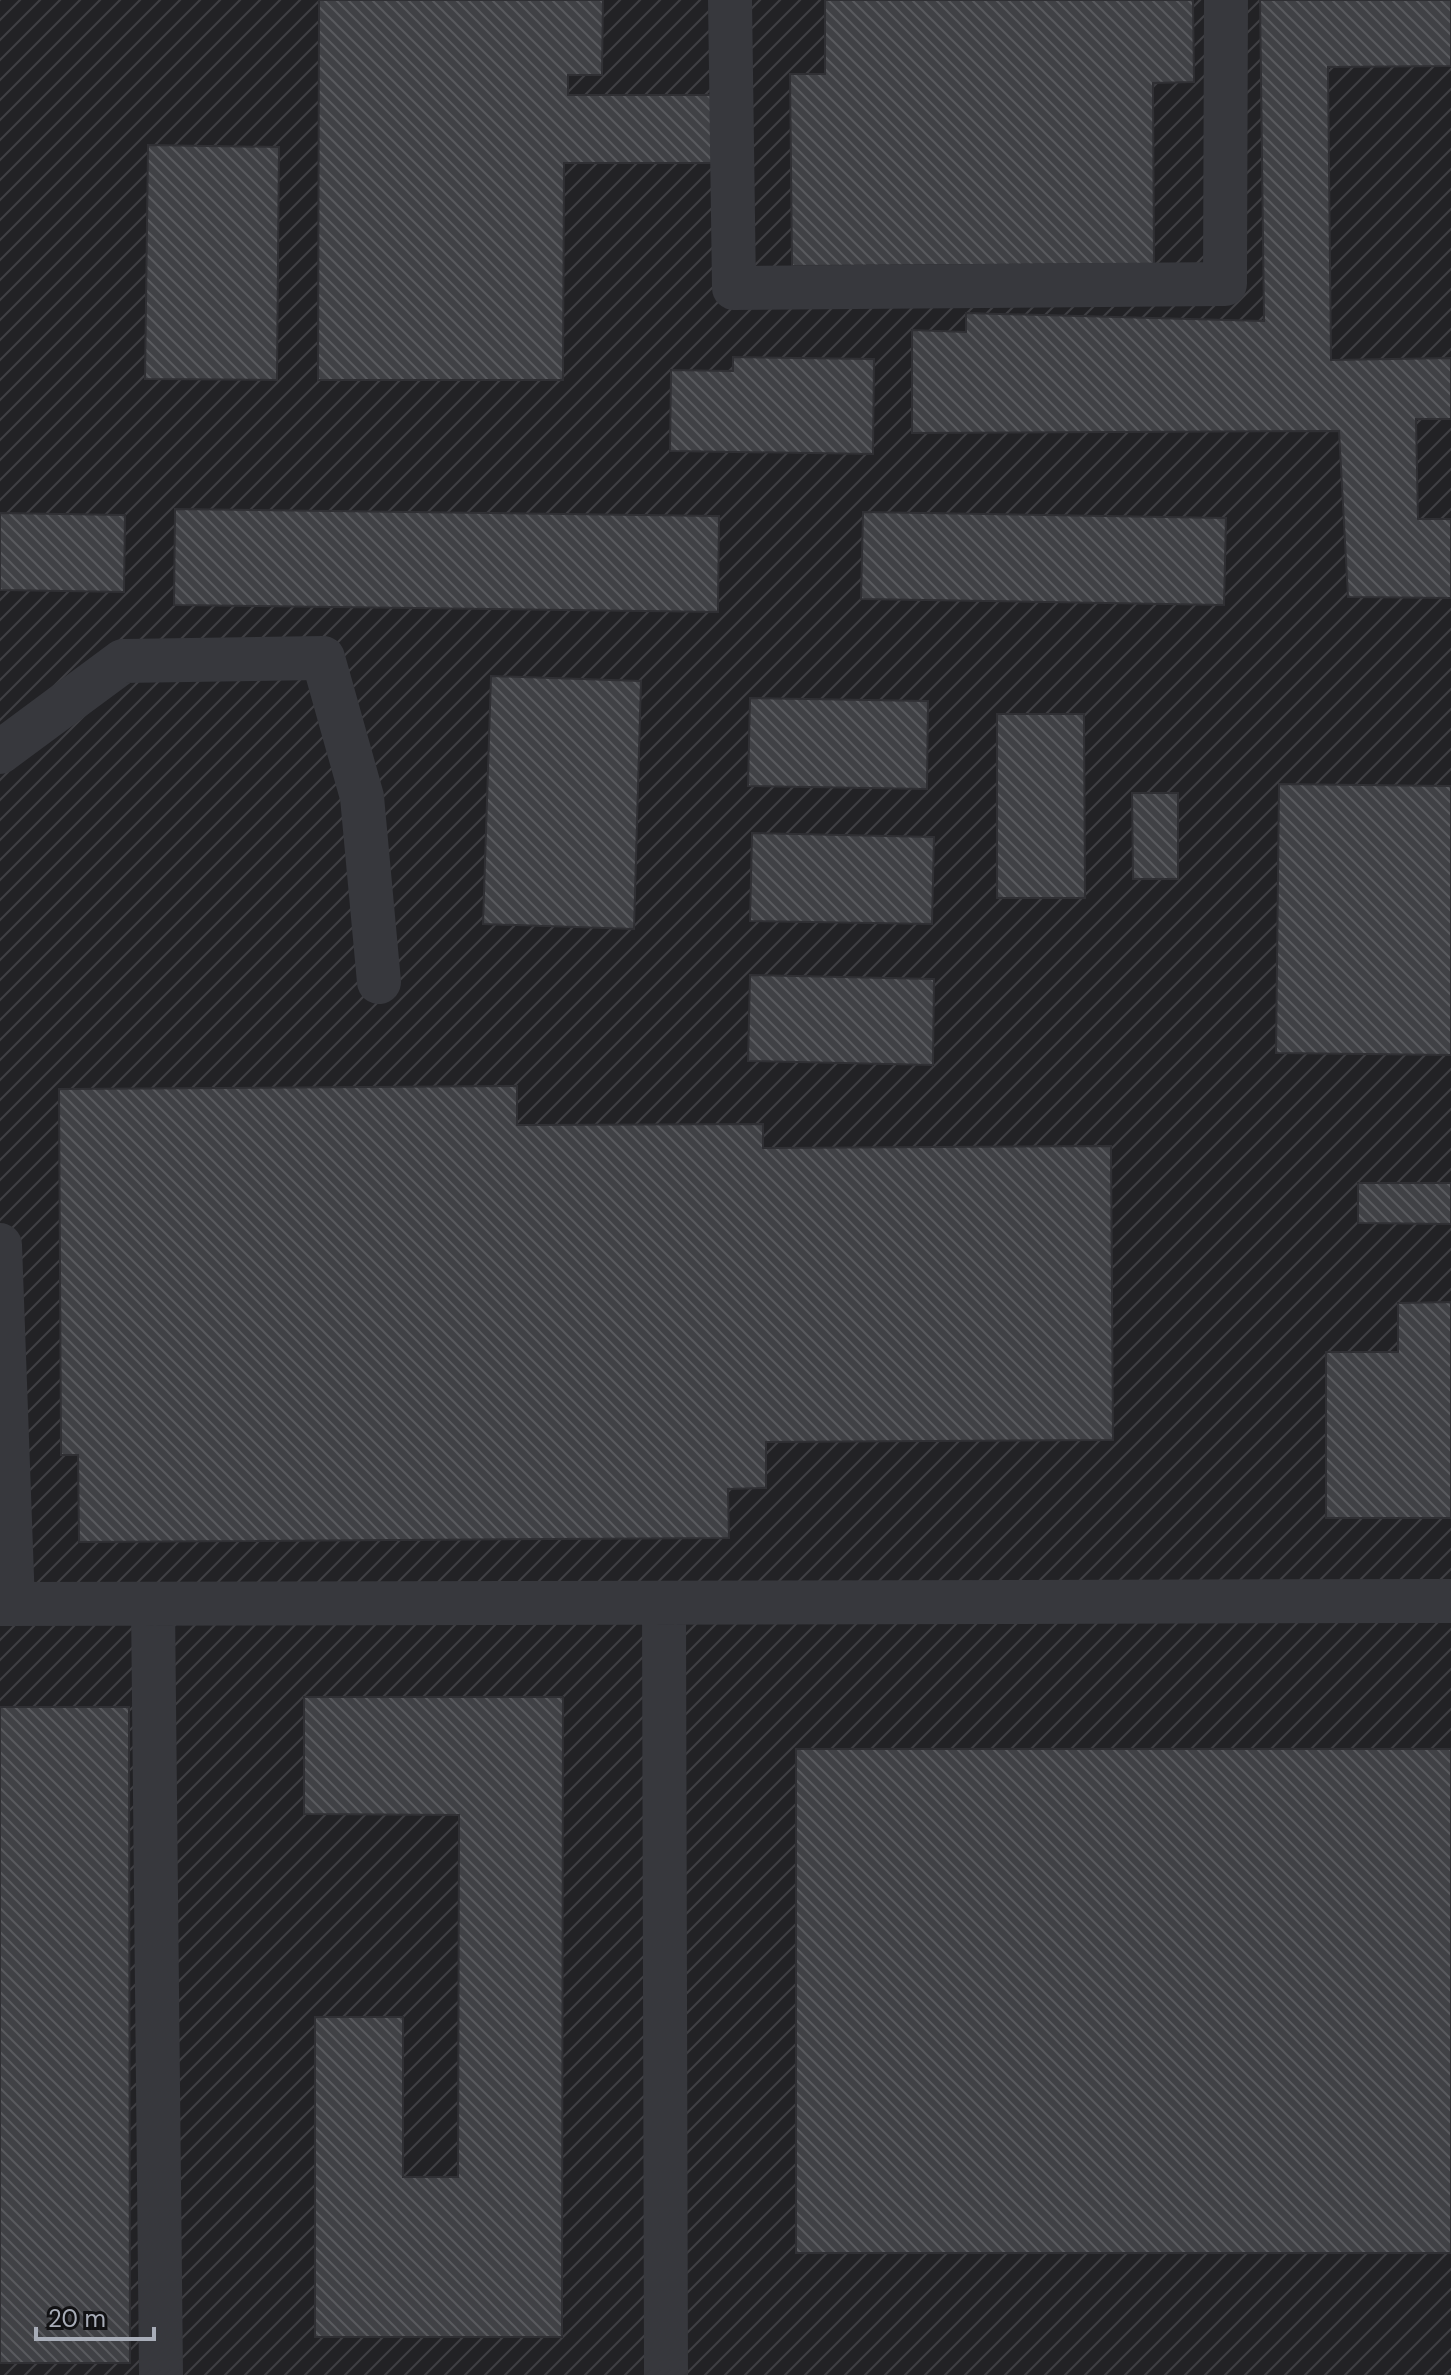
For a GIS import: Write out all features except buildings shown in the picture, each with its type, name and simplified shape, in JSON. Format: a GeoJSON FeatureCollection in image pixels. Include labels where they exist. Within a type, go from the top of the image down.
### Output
{"type":"FeatureCollection","features":[{"type":"Feature","properties":{"kind":"lane"},"geometry":{"type":"LineString","coordinates":[[730,0],[734,288],[1225,284],[1226,0]]}},
{"type":"Feature","properties":{"kind":"lane"},"geometry":{"type":"LineString","coordinates":[[0,752],[123,661],[323,658],[362,797],[379,982]]}},
{"type":"Feature","properties":{"kind":"lane"},"geometry":{"type":"LineString","coordinates":[[0,1245],[6,1604],[1451,1601]]}},
{"type":"Feature","properties":{"kind":"lane"},"geometry":{"type":"LineString","coordinates":[[153,1604],[161,2375]]}},
{"type":"Feature","properties":{"kind":"lane"},"geometry":{"type":"LineString","coordinates":[[664,1604],[666,2375]]}},
{"type":"Feature","properties":{"kind":"shaded area"},"geometry":{"type":"Polygon","coordinates":[[[0,0],[1451,0],[1451,2375],[0,2375],[0,0]]]}}]}
